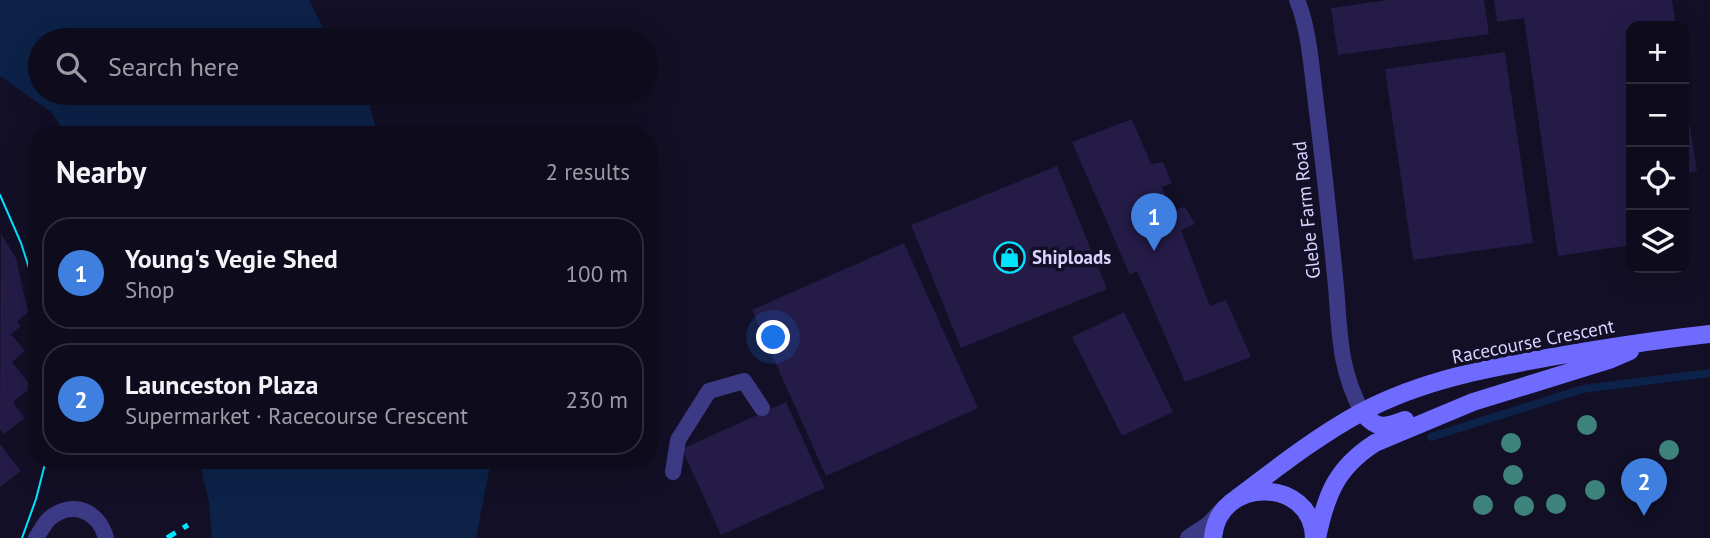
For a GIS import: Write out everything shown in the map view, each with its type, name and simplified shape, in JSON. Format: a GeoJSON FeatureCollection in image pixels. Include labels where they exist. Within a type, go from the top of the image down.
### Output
{"type":"FeatureCollection","features":[{"type":"Feature","properties":{"kind":"street","name":"Racecourse Crescent"},"geometry":{"type":"LineString","coordinates":[[1232,502],[1320,437],[1362,412],[1412,390],[1477,370],[1659,339],[1710,334]]}},
{"type":"Feature","properties":{"kind":"street","name":"Racecourse Crescent"},"geometry":{"type":"LineString","coordinates":[[1315,538],[1323,507],[1339,475],[1360,453],[1375,443],[1473,402],[1609,360],[1659,339]]}},
{"type":"Feature","properties":{"kind":"street"},"geometry":{"type":"LineString","coordinates":[[1362,412],[1370,422],[1383,427],[1516,379],[1609,360]]}},
{"type":"Feature","properties":{"kind":"street"},"geometry":{"type":"LineString","coordinates":[[1189,538],[1209,525],[1232,502],[1262,491],[1285,495],[1304,509],[1315,538]]}},
{"type":"Feature","properties":{"kind":"street"},"geometry":{"type":"LineString","coordinates":[[1213,538],[1219,518],[1232,502]]}},
{"type":"Feature","properties":{"kind":"lane","name":"Glebe Farm Road"},"geometry":{"type":"LineString","coordinates":[[1297,0],[1310,55],[1317,111],[1334,262],[1340,354],[1345,376],[1362,412]]}},
{"type":"Feature","properties":{"kind":"lane"},"geometry":{"type":"LineString","coordinates":[[673,472],[678,440],[709,391],[744,381],[762,408]]}},
{"type":"Feature","properties":{"kind":"lane"},"geometry":{"type":"LineString","coordinates":[[36,538],[49,519],[72,510],[92,514],[106,538]]}},
{"type":"Feature","properties":{"kind":"water"},"geometry":{"type":"Polygon","coordinates":[[[0,0],[309,0],[323,28],[28,28],[28,96],[0,76],[0,0]]]}},
{"type":"Feature","properties":{"kind":"water"},"geometry":{"type":"Polygon","coordinates":[[[41,105],[369,105],[375,126],[61,126],[51,112],[41,105]]]}},
{"type":"Feature","properties":{"kind":"water"},"geometry":{"type":"Polygon","coordinates":[[[201,469],[489,469],[476,538],[212,538],[209,502],[201,469]]]}},
{"type":"Feature","properties":{"kind":"building"},"geometry":{"type":"Polygon","coordinates":[[[1388,0],[1484,0],[1489,34],[1338,55],[1331,8],[1388,0]]]}},
{"type":"Feature","properties":{"kind":"building"},"geometry":{"type":"Polygon","coordinates":[[[1494,0],[1672,0],[1675,21],[1626,21],[1626,246],[1558,256],[1524,18],[1497,22],[1494,0]]]}},
{"type":"Feature","properties":{"kind":"building"},"geometry":{"type":"Polygon","coordinates":[[[1505,52],[1533,243],[1413,260],[1385,69],[1505,52]]]}},
{"type":"Feature","properties":{"kind":"building"},"geometry":{"type":"Polygon","coordinates":[[[1132,119],[1151,164],[1163,162],[1172,183],[1162,187],[1171,210],[1185,207],[1195,224],[1181,230],[1210,306],[1226,300],[1251,357],[1185,382],[1137,271],[1130,275],[1072,142],[1132,119]]]}},
{"type":"Feature","properties":{"kind":"building"},"geometry":{"type":"Polygon","coordinates":[[[1689,121],[1697,171],[1689,172],[1689,121]]]}},
{"type":"Feature","properties":{"kind":"building","name":"Shiploads"},"geometry":{"type":"Polygon","coordinates":[[[1057,166],[1107,289],[961,348],[911,225],[1057,166]]]}},
{"type":"Feature","properties":{"kind":"building"},"geometry":{"type":"Polygon","coordinates":[[[1,234],[16,258],[28,312],[17,322],[21,326],[11,334],[25,351],[12,362],[28,382],[28,390],[13,402],[25,418],[4,434],[0,429],[1,234]]]}},
{"type":"Feature","properties":{"kind":"building"},"geometry":{"type":"Polygon","coordinates":[[[904,243],[978,408],[826,476],[752,310],[904,243]]]}},
{"type":"Feature","properties":{"kind":"building"},"geometry":{"type":"Polygon","coordinates":[[[1124,312],[1173,412],[1122,436],[1072,337],[1124,312]]]}},
{"type":"Feature","properties":{"kind":"building"},"geometry":{"type":"Polygon","coordinates":[[[786,402],[825,488],[721,535],[682,449],[786,402]]]}},
{"type":"Feature","properties":{"kind":"building"},"geometry":{"type":"Polygon","coordinates":[[[0,444],[21,471],[0,487],[0,444]]]}},
{"type":"Feature","properties":{"kind":"waterway"},"geometry":{"type":"LineString","coordinates":[[1431,437],[1583,389],[1710,373]]}},
{"type":"Feature","properties":{"kind":"tram line"},"geometry":{"type":"LineString","coordinates":[[0,195],[28,265]]}},
{"type":"Feature","properties":{"kind":"tram line"},"geometry":{"type":"LineString","coordinates":[[22,538],[44,469]]}},
{"type":"Feature","properties":{"kind":"railway"},"geometry":{"type":"LineString","coordinates":[[167,538],[188,525]]}},
{"type":"Feature","properties":{"kind":"place","name":"Young's Vegie Shed"},"geometry":{"type":"Point","coordinates":[1154,251]}},
{"type":"Feature","properties":{"kind":"place","name":"Shiploads"},"geometry":{"type":"Point","coordinates":[1009,257]}},
{"type":"Feature","properties":{"kind":"place","name":"Launceston Plaza"},"geometry":{"type":"Point","coordinates":[1644,516]}}]}
